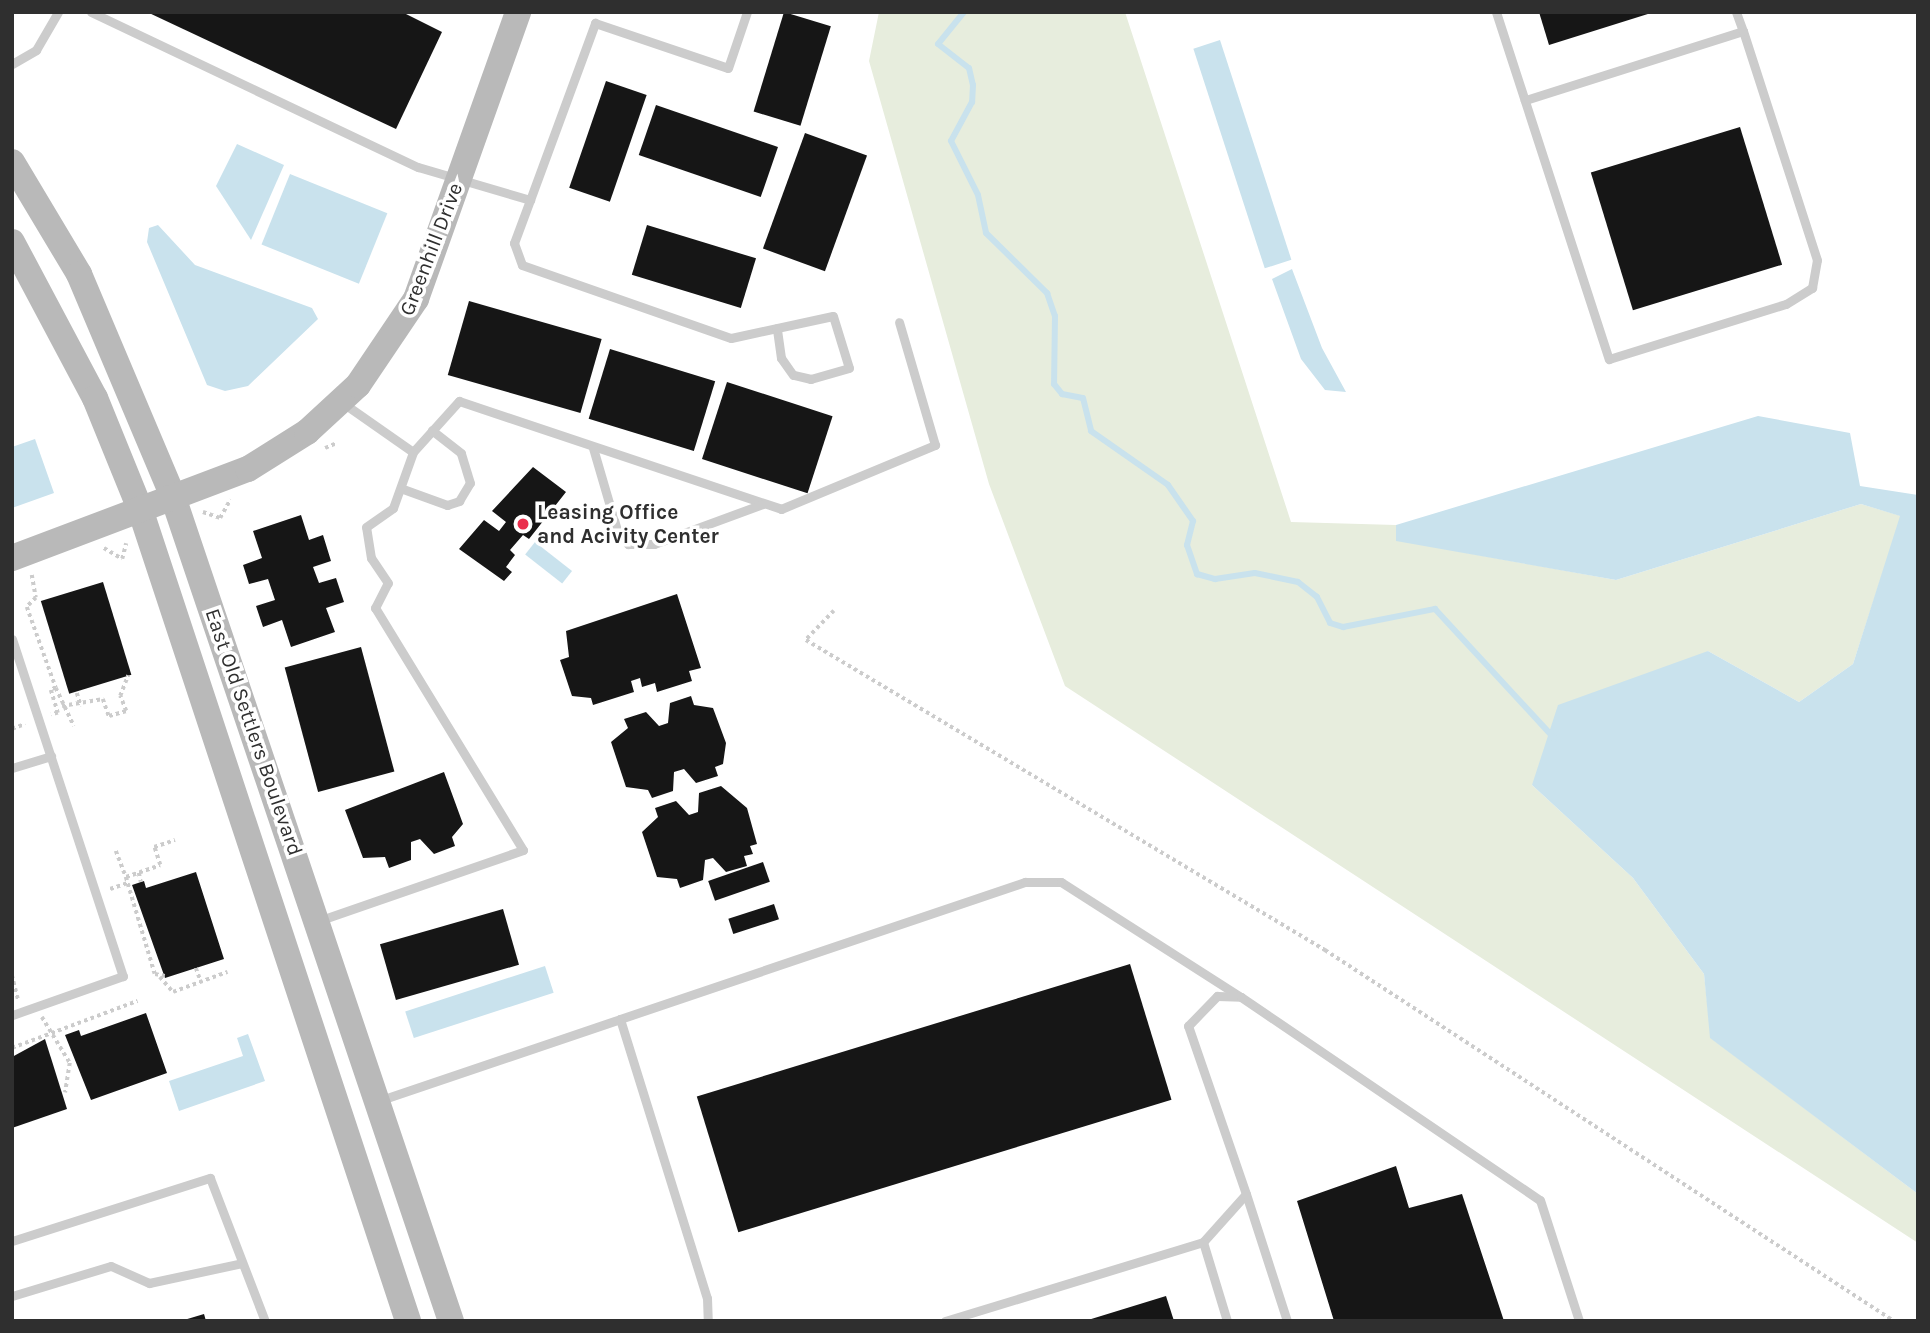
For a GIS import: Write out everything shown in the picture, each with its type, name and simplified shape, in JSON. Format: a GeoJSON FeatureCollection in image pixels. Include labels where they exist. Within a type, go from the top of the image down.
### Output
{"type":"FeatureCollection","features":[{"type":"Feature","properties":{"kind":"main road","name":"Greenhill Drive"},"geometry":{"type":"LineString","coordinates":[[21,565],[140,509],[248,469],[342,402],[380,358],[416,299],[518,12]]}},
{"type":"Feature","properties":{"kind":"main road","name":"East Old Settlers Boulevard"},"geometry":{"type":"LineString","coordinates":[[12,163],[79,274],[173,497],[451,1321]]}},
{"type":"Feature","properties":{"kind":"main road","name":"East Old Settlers Boulevard"},"geometry":{"type":"LineString","coordinates":[[12,242],[95,398],[140,509],[408,1321]]}},
{"type":"Feature","properties":{"kind":"lane"},"geometry":{"type":"LineString","coordinates":[[12,64],[36,50],[58,12]]}},
{"type":"Feature","properties":{"kind":"lane"},"geometry":{"type":"LineString","coordinates":[[91,12],[458,181],[530,200]]}},
{"type":"Feature","properties":{"kind":"lane"},"geometry":{"type":"LineString","coordinates":[[599,12],[514,243],[522,265],[731,338],[777,328],[834,316],[849,368],[811,379],[793,375],[781,358],[777,328]]}},
{"type":"Feature","properties":{"kind":"lane"},"geometry":{"type":"LineString","coordinates":[[595,23],[728,68],[747,12]]}},
{"type":"Feature","properties":{"kind":"lane"},"geometry":{"type":"LineString","coordinates":[[1496,12],[1609,359],[1786,304],[1812,288],[1817,260],[1737,12]]}},
{"type":"Feature","properties":{"kind":"lane"},"geometry":{"type":"LineString","coordinates":[[1525,100],[1742,31]]}},
{"type":"Feature","properties":{"kind":"lane"},"geometry":{"type":"LineString","coordinates":[[318,921],[523,850],[374,608],[388,583],[371,558],[366,527],[393,508],[403,489],[414,452],[458,401],[781,509],[935,445],[899,323]]}},
{"type":"Feature","properties":{"kind":"lane"},"geometry":{"type":"LineString","coordinates":[[342,402],[414,452]]}},
{"type":"Feature","properties":{"kind":"lane"},"geometry":{"type":"LineString","coordinates":[[403,489],[447,505],[459,501],[470,483],[461,453],[432,430]]}},
{"type":"Feature","properties":{"kind":"lane"},"geometry":{"type":"LineString","coordinates":[[593,447],[617,530],[628,544],[654,544],[763,504]]}},
{"type":"Feature","properties":{"kind":"lane"},"geometry":{"type":"LineString","coordinates":[[12,639],[123,976],[12,1015]]}},
{"type":"Feature","properties":{"kind":"lane"},"geometry":{"type":"LineString","coordinates":[[12,768],[51,756]]}},
{"type":"Feature","properties":{"kind":"lane"},"geometry":{"type":"LineString","coordinates":[[376,1101],[1025,883],[1060,882],[1241,997],[1539,1200],[1578,1321]]}},
{"type":"Feature","properties":{"kind":"lane"},"geometry":{"type":"LineString","coordinates":[[1241,997],[1217,996],[1188,1026],[1287,1321]]}},
{"type":"Feature","properties":{"kind":"lane"},"geometry":{"type":"LineString","coordinates":[[621,1019],[707,1298],[708,1321]]}},
{"type":"Feature","properties":{"kind":"lane"},"geometry":{"type":"LineString","coordinates":[[12,1241],[210,1178],[265,1321]]}},
{"type":"Feature","properties":{"kind":"lane"},"geometry":{"type":"LineString","coordinates":[[945,1321],[1203,1242],[1246,1194]]}},
{"type":"Feature","properties":{"kind":"lane"},"geometry":{"type":"LineString","coordinates":[[1203,1242],[1227,1321]]}},
{"type":"Feature","properties":{"kind":"lane"},"geometry":{"type":"LineString","coordinates":[[12,1296],[111,1266],[149,1283],[242,1263]]}},
{"type":"Feature","properties":{"kind":"path"},"geometry":{"type":"LineString","coordinates":[[21,565],[36,598],[27,607],[62,706],[74,726]]}},
{"type":"Feature","properties":{"kind":"path"},"geometry":{"type":"LineString","coordinates":[[834,611],[806,640],[1325,950],[1894,1321]]}},
{"type":"Feature","properties":{"kind":"path"},"geometry":{"type":"LineString","coordinates":[[62,706],[81,706],[103,699],[109,716],[126,711],[120,696],[128,675]]}},
{"type":"Feature","properties":{"kind":"path"},"geometry":{"type":"LineString","coordinates":[[51,715],[58,713],[51,690],[56,688]]}},
{"type":"Feature","properties":{"kind":"path"},"geometry":{"type":"LineString","coordinates":[[77,693],[81,706]]}},
{"type":"Feature","properties":{"kind":"path"},"geometry":{"type":"LineString","coordinates":[[12,729],[25,724]]}},
{"type":"Feature","properties":{"kind":"path"},"geometry":{"type":"LineString","coordinates":[[126,877],[160,865],[155,847],[175,840]]}},
{"type":"Feature","properties":{"kind":"path"},"geometry":{"type":"LineString","coordinates":[[116,851],[162,976],[173,992],[227,972]]}},
{"type":"Feature","properties":{"kind":"path"},"geometry":{"type":"LineString","coordinates":[[138,873],[141,882]]}},
{"type":"Feature","properties":{"kind":"path"},"geometry":{"type":"LineString","coordinates":[[96,894],[127,883]]}},
{"type":"Feature","properties":{"kind":"path"},"geometry":{"type":"LineString","coordinates":[[196,968],[201,982]]}},
{"type":"Feature","properties":{"kind":"path"},"geometry":{"type":"LineString","coordinates":[[12,975],[18,999]]}},
{"type":"Feature","properties":{"kind":"path"},"geometry":{"type":"LineString","coordinates":[[12,1048],[137,1001]]}},
{"type":"Feature","properties":{"kind":"path"},"geometry":{"type":"LineString","coordinates":[[41,1016],[70,1063],[65,1093]]}},
{"type":"Feature","properties":{"kind":"green space"},"geometry":{"type":"Polygon","coordinates":[[[879,12],[1125,12],[1291,522],[1396,525],[1396,540],[1616,580],[1861,504],[1901,516],[1853,664],[1799,702],[1708,651],[1532,785],[1633,878],[1704,974],[1711,1038],[1918,1194],[1918,1243],[1065,686],[989,484],[869,61],[879,12]]]}},
{"type":"Feature","properties":{"kind":"water"},"geometry":{"type":"Polygon","coordinates":[[[1220,40],[1291,260],[1265,268],[1193,49],[1220,40]]]}},
{"type":"Feature","properties":{"kind":"water"},"geometry":{"type":"Polygon","coordinates":[[[237,144],[284,165],[251,240],[216,186],[237,144]]]}},
{"type":"Feature","properties":{"kind":"water"},"geometry":{"type":"Polygon","coordinates":[[[290,174],[387,213],[359,284],[262,244],[290,174]]]}},
{"type":"Feature","properties":{"kind":"water"},"geometry":{"type":"Polygon","coordinates":[[[158,225],[195,265],[312,308],[318,319],[248,386],[225,391],[207,385],[147,242],[149,228],[158,225]]]}},
{"type":"Feature","properties":{"kind":"water"},"geometry":{"type":"Polygon","coordinates":[[[1292,269],[1322,348],[1346,392],[1325,390],[1301,359],[1272,279],[1292,269]]]}},
{"type":"Feature","properties":{"kind":"water"},"geometry":{"type":"Polygon","coordinates":[[[1758,416],[1850,433],[1860,486],[1918,495],[1918,1194],[1710,1038],[1704,974],[1633,878],[1532,785],[1558,705],[1708,651],[1799,702],[1853,664],[1900,516],[1861,504],[1616,580],[1396,541],[1396,525],[1758,416]]]}},
{"type":"Feature","properties":{"kind":"water"},"geometry":{"type":"Polygon","coordinates":[[[35,439],[54,493],[12,508],[12,447],[35,439]]]}},
{"type":"Feature","properties":{"kind":"water"},"geometry":{"type":"Polygon","coordinates":[[[535,542],[572,571],[562,584],[525,555],[535,542]]]}},
{"type":"Feature","properties":{"kind":"water"},"geometry":{"type":"Polygon","coordinates":[[[545,966],[554,993],[414,1038],[405,1011],[545,966]]]}},
{"type":"Feature","properties":{"kind":"water"},"geometry":{"type":"Polygon","coordinates":[[[248,1034],[265,1081],[179,1111],[169,1081],[243,1056],[237,1038],[248,1034]]]}},
{"type":"Feature","properties":{"kind":"building"},"geometry":{"type":"Polygon","coordinates":[[[147,12],[402,12],[442,32],[396,129],[147,12]]]}},
{"type":"Feature","properties":{"kind":"building"},"geometry":{"type":"Polygon","coordinates":[[[784,12],[831,26],[800,126],[754,111],[784,12]]]}},
{"type":"Feature","properties":{"kind":"building"},"geometry":{"type":"Polygon","coordinates":[[[1539,12],[1650,12],[1651,13],[1549,45],[1539,12]]]}},
{"type":"Feature","properties":{"kind":"building"},"geometry":{"type":"Polygon","coordinates":[[[606,81],[647,95],[610,202],[569,188],[606,81]]]}},
{"type":"Feature","properties":{"kind":"building"},"geometry":{"type":"Polygon","coordinates":[[[656,105],[778,147],[761,197],[639,155],[656,105]]]}},
{"type":"Feature","properties":{"kind":"building"},"geometry":{"type":"Polygon","coordinates":[[[1740,127],[1782,265],[1633,310],[1591,173],[1740,127]]]}},
{"type":"Feature","properties":{"kind":"building"},"geometry":{"type":"Polygon","coordinates":[[[805,133],[867,156],[825,271],[763,249],[805,133]]]}},
{"type":"Feature","properties":{"kind":"building"},"geometry":{"type":"Polygon","coordinates":[[[647,225],[756,258],[741,308],[632,275],[647,225]]]}},
{"type":"Feature","properties":{"kind":"building"},"geometry":{"type":"Polygon","coordinates":[[[469,301],[602,339],[580,413],[448,375],[469,301]]]}},
{"type":"Feature","properties":{"kind":"building"},"geometry":{"type":"Polygon","coordinates":[[[610,349],[715,381],[694,451],[589,419],[610,349]]]}},
{"type":"Feature","properties":{"kind":"building"},"geometry":{"type":"Polygon","coordinates":[[[727,382],[833,416],[808,493],[702,459],[727,382]]]}},
{"type":"Feature","properties":{"kind":"building","name":"Leasing Office and Acivity Center"},"geometry":{"type":"Polygon","coordinates":[[[533,467],[566,492],[529,539],[523,535],[510,550],[515,555],[506,567],[512,572],[504,581],[459,549],[484,520],[499,531],[506,522],[492,511],[533,467]]]}},
{"type":"Feature","properties":{"kind":"building"},"geometry":{"type":"Polygon","coordinates":[[[301,515],[309,540],[323,535],[331,561],[313,567],[319,583],[336,578],[344,602],[326,608],[335,632],[291,647],[282,620],[263,627],[256,606],[275,600],[268,579],[249,584],[243,565],[262,558],[253,531],[301,515]]]}},
{"type":"Feature","properties":{"kind":"building"},"geometry":{"type":"Polygon","coordinates":[[[103,582],[131,675],[69,694],[41,601],[103,582]]]}},
{"type":"Feature","properties":{"kind":"building"},"geometry":{"type":"Polygon","coordinates":[[[677,594],[701,668],[689,671],[692,681],[657,692],[655,683],[642,687],[640,678],[631,681],[634,692],[593,705],[591,698],[572,696],[560,660],[569,657],[566,631],[677,594]]]}},
{"type":"Feature","properties":{"kind":"building"},"geometry":{"type":"Polygon","coordinates":[[[361,647],[394,772],[318,792],[285,667],[361,647]]]}},
{"type":"Feature","properties":{"kind":"building"},"geometry":{"type":"Polygon","coordinates":[[[691,696],[694,705],[713,708],[726,743],[723,764],[715,767],[718,776],[696,783],[684,769],[674,772],[673,791],[652,798],[648,790],[626,787],[611,742],[628,728],[624,719],[646,712],[659,726],[668,723],[670,703],[691,696]]]}},
{"type":"Feature","properties":{"kind":"building"},"geometry":{"type":"Polygon","coordinates":[[[444,772],[463,824],[452,837],[455,846],[434,854],[420,839],[411,842],[411,860],[389,868],[385,857],[363,858],[345,810],[444,772]]]}},
{"type":"Feature","properties":{"kind":"building"},"geometry":{"type":"Polygon","coordinates":[[[721,786],[747,808],[757,844],[750,846],[753,854],[744,856],[747,866],[726,872],[713,858],[705,860],[703,880],[680,888],[677,879],[657,877],[642,832],[658,817],[655,808],[676,801],[689,815],[698,812],[699,793],[721,786]]]}},
{"type":"Feature","properties":{"kind":"building"},"geometry":{"type":"Polygon","coordinates":[[[763,862],[770,882],[715,901],[708,881],[763,862]]]}},
{"type":"Feature","properties":{"kind":"building"},"geometry":{"type":"Polygon","coordinates":[[[196,872],[224,959],[165,978],[132,885],[144,881],[146,888],[196,872]]]}},
{"type":"Feature","properties":{"kind":"building"},"geometry":{"type":"Polygon","coordinates":[[[774,904],[779,919],[733,934],[728,919],[774,904]]]}},
{"type":"Feature","properties":{"kind":"building"},"geometry":{"type":"Polygon","coordinates":[[[503,909],[519,965],[396,1000],[380,944],[503,909]]]}},
{"type":"Feature","properties":{"kind":"building"},"geometry":{"type":"Polygon","coordinates":[[[1130,964],[1172,1100],[738,1232],[697,1096],[1130,964]]]}},
{"type":"Feature","properties":{"kind":"building"},"geometry":{"type":"Polygon","coordinates":[[[146,1013],[167,1073],[91,1100],[65,1035],[79,1030],[81,1036],[146,1013]]]}},
{"type":"Feature","properties":{"kind":"building"},"geometry":{"type":"Polygon","coordinates":[[[45,1039],[67,1109],[12,1128],[12,1057],[45,1039]]]}},
{"type":"Feature","properties":{"kind":"building"},"geometry":{"type":"Polygon","coordinates":[[[1396,1166],[1409,1208],[1462,1194],[1504,1321],[1334,1321],[1297,1201],[1396,1166]]]}},
{"type":"Feature","properties":{"kind":"building"},"geometry":{"type":"Polygon","coordinates":[[[1166,1296],[1174,1321],[1088,1321],[1088,1320],[1166,1296]]]}},
{"type":"Feature","properties":{"kind":"building"},"geometry":{"type":"Polygon","coordinates":[[[204,1314],[206,1321],[184,1321],[184,1320],[204,1314]]]}},
{"type":"Feature","properties":{"kind":"waterway"},"geometry":{"type":"LineString","coordinates":[[964,12],[938,44],[969,68],[973,85],[972,102],[951,141],[978,195],[986,233],[1047,293],[1055,316],[1054,384],[1062,394],[1083,398],[1091,431],[1168,485],[1193,521],[1187,545],[1197,574],[1215,579],[1255,573],[1298,582],[1317,597],[1330,623],[1343,627],[1435,609],[1554,738]]}},
{"type":"Feature","properties":{"kind":"place","name":"Leasing Office and Acivity Center"},"geometry":{"type":"Point","coordinates":[523,524]}}]}
